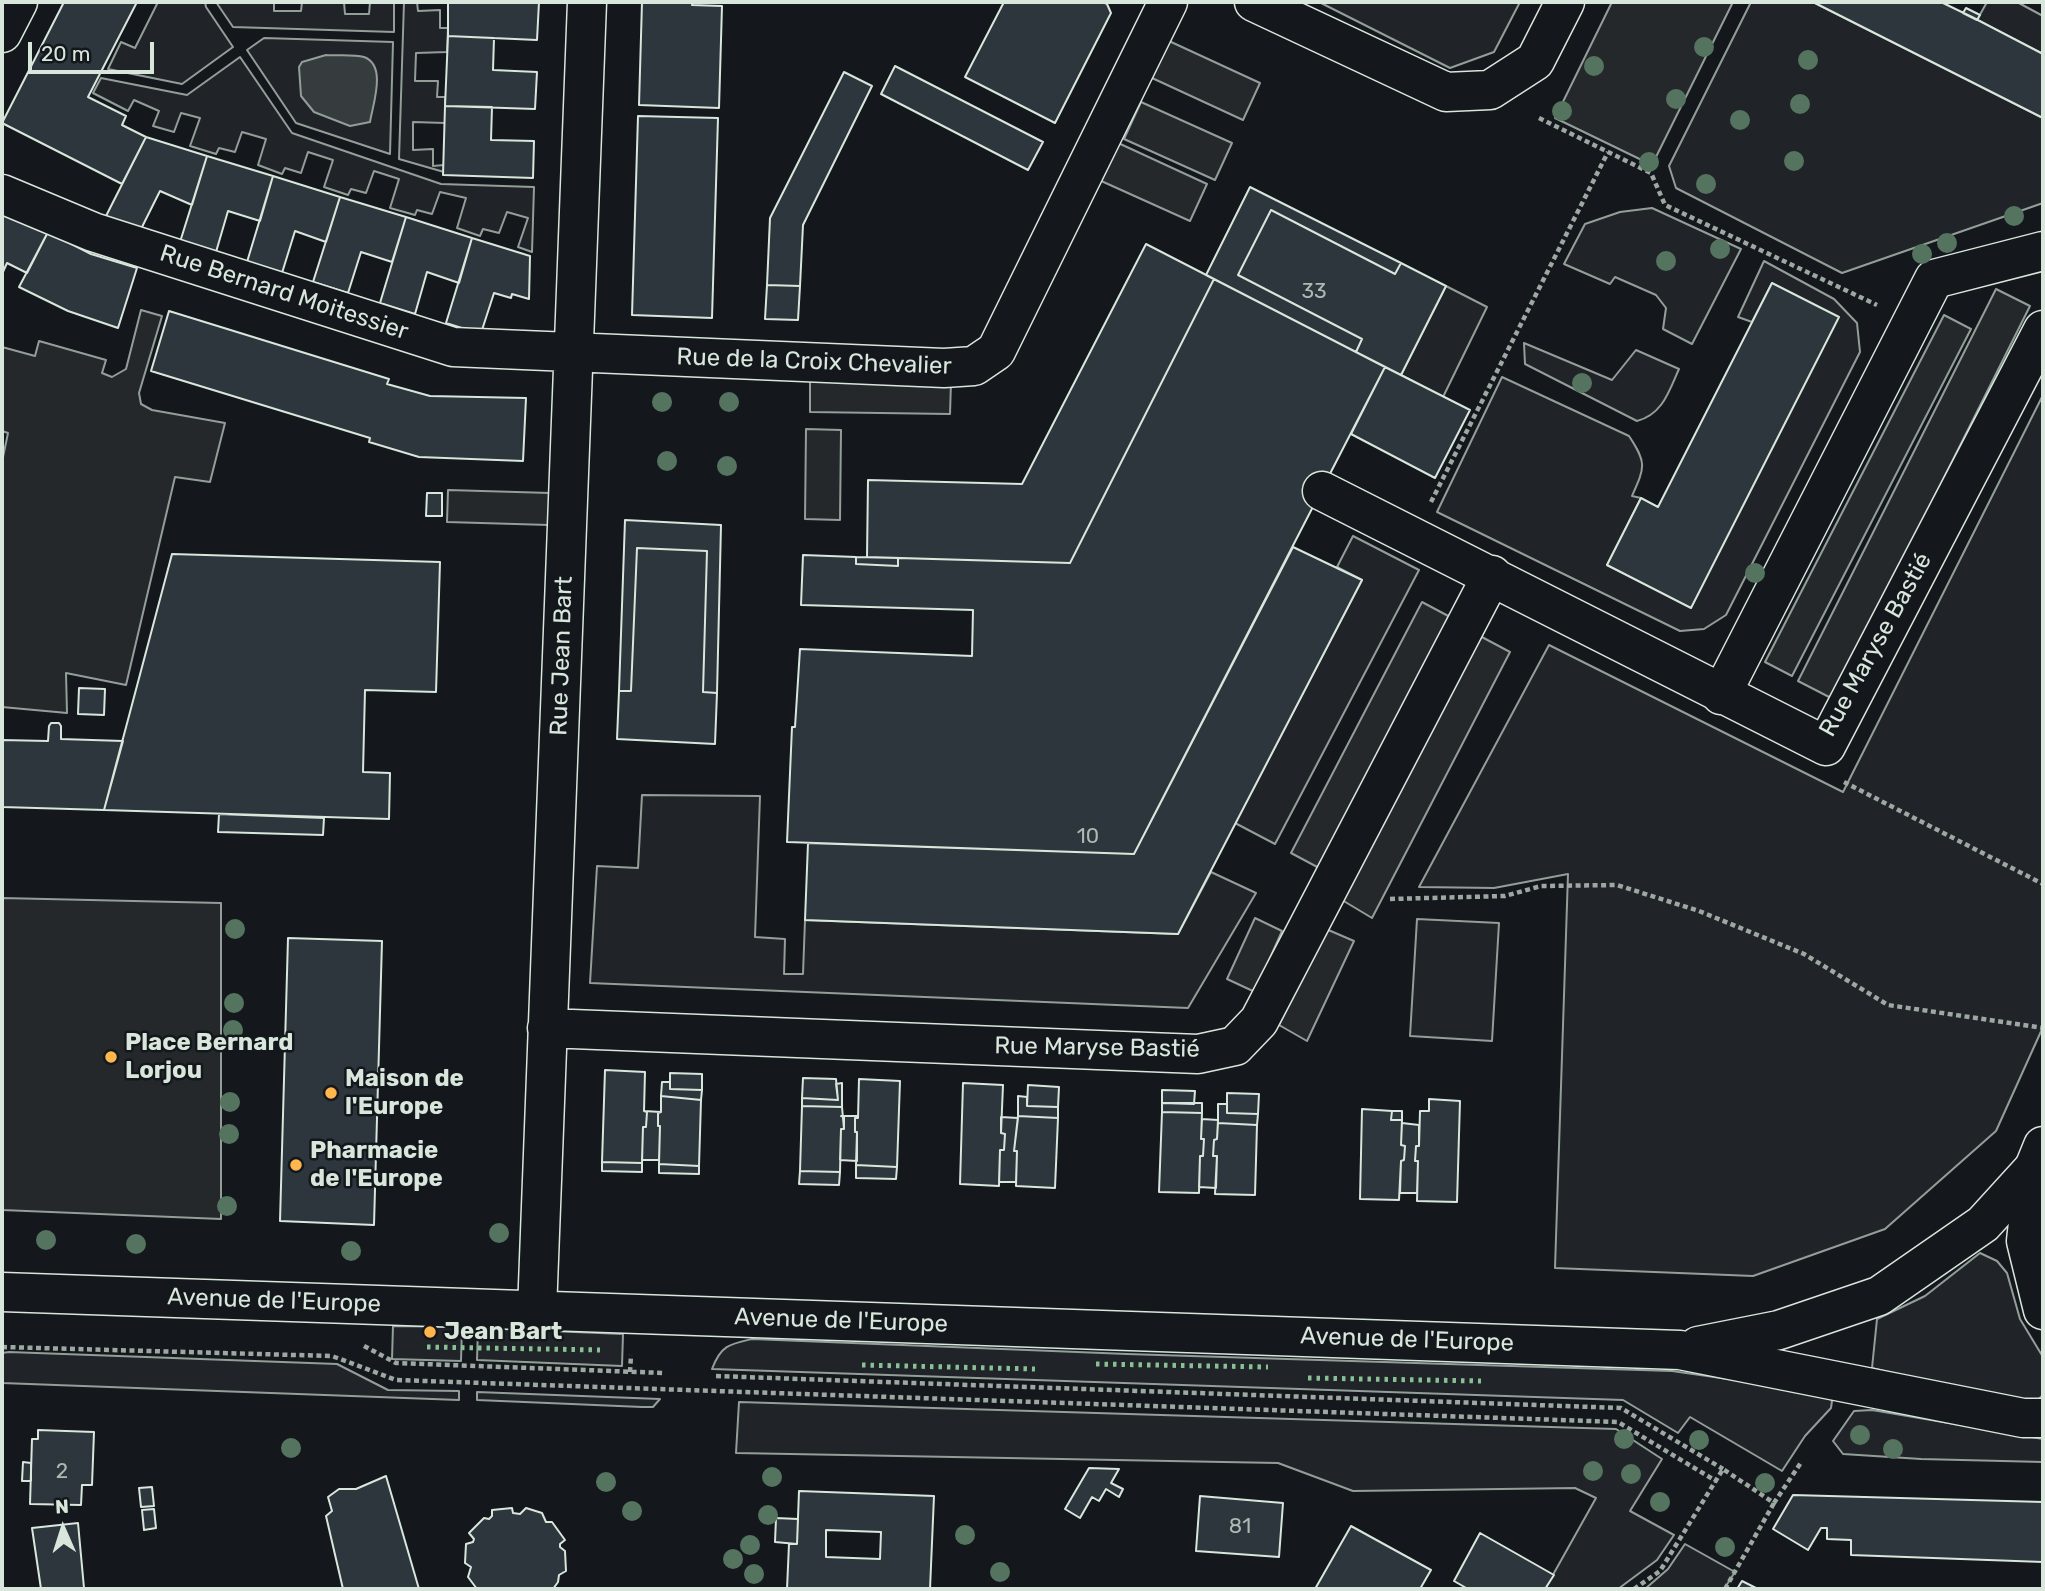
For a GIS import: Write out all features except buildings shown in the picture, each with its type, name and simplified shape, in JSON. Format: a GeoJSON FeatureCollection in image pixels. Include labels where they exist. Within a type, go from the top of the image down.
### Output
{"type":"FeatureCollection","features":[{"type":"Feature","properties":{"kind":"street"},"geometry":{"type":"LineString","coordinates":[[2,33],[18,2]]}},
{"type":"Feature","properties":{"kind":"street","name":"Rue Jean Bart"},"geometry":{"type":"LineString","coordinates":[[537,1311],[587,2]]}},
{"type":"Feature","properties":{"kind":"street","name":"Rue de la Croix Chevalier"},"geometry":{"type":"LineString","coordinates":[[574,353],[944,368],[974,366],[996,351],[1168,2]]}},
{"type":"Feature","properties":{"kind":"street"},"geometry":{"type":"LineString","coordinates":[[1254,2],[1446,92],[1490,89],[1535,61],[1566,2]]}},
{"type":"Feature","properties":{"kind":"street","name":"Rue Bernard Moitessier"},"geometry":{"type":"LineString","coordinates":[[2,194],[93,232],[453,347],[574,353]]}},
{"type":"Feature","properties":{"kind":"street"},"geometry":{"type":"LineString","coordinates":[[1721,695],[1934,279],[2043,251]]}},
{"type":"Feature","properties":{"kind":"street","name":"Rue Maryse Bastié"},"geometry":{"type":"LineString","coordinates":[[1322,491],[1826,746],[2043,330]]}},
{"type":"Feature","properties":{"kind":"street","name":"Rue Maryse Bastié"},"geometry":{"type":"LineString","coordinates":[[548,1028],[1198,1054],[1235,1046],[1259,1021],[1492,575]]}},
{"type":"Feature","properties":{"kind":"street"},"geometry":{"type":"LineString","coordinates":[[2039,1157],[2026,1241],[2043,1310]]}},
{"type":"Feature","properties":{"kind":"street","name":"Avenue de l'Europe"},"geometry":{"type":"LineString","coordinates":[[1679,1350],[1779,1330],[1880,1296],[1983,1224],[2039,1157]]}},
{"type":"Feature","properties":{"kind":"street","name":"Avenue de l'Europe"},"geometry":{"type":"LineString","coordinates":[[2,1292],[1679,1350],[2023,1418],[2043,1418]]}},
{"type":"Feature","properties":{"kind":"path"},"geometry":{"type":"LineString","coordinates":[[1538,118],[1651,173],[1665,205],[1888,310]]}},
{"type":"Feature","properties":{"kind":"path"},"geometry":{"type":"LineString","coordinates":[[1426,512],[1608,152]]}},
{"type":"Feature","properties":{"kind":"path"},"geometry":{"type":"LineString","coordinates":[[1840,780],[2043,884]]}},
{"type":"Feature","properties":{"kind":"path"},"geometry":{"type":"LineString","coordinates":[[1390,899],[1505,896],[1541,886],[1617,885],[1699,911],[1804,954],[1888,1004],[2043,1028]]}},
{"type":"Feature","properties":{"kind":"path"},"geometry":{"type":"LineString","coordinates":[[360,1344],[396,1363],[665,1373]]}},
{"type":"Feature","properties":{"kind":"path"},"geometry":{"type":"LineString","coordinates":[[2,1346],[332,1356],[396,1380],[1618,1422],[1716,1481]]}},
{"type":"Feature","properties":{"kind":"path"},"geometry":{"type":"LineString","coordinates":[[716,1376],[1621,1408],[1774,1503]]}},
{"type":"Feature","properties":{"kind":"path"},"geometry":{"type":"LineString","coordinates":[[1725,1589],[1774,1503],[1802,1461]]}},
{"type":"Feature","properties":{"kind":"path"},"geometry":{"type":"LineString","coordinates":[[1634,1589],[1660,1571],[1723,1469]]}},
{"type":"Feature","properties":{"kind":"shaded area"},"geometry":{"type":"Polygon","coordinates":[[[158,2],[205,2],[233,47],[182,84],[108,69],[121,42],[135,48],[158,2]]]}},
{"type":"Feature","properties":{"kind":"shaded area"},"geometry":{"type":"Polygon","coordinates":[[[216,2],[274,2],[274,11],[301,11],[302,2],[344,2],[345,14],[369,14],[370,2],[394,2],[394,32],[233,27],[216,2]]]}},
{"type":"Feature","properties":{"kind":"shaded area"},"geometry":{"type":"Polygon","coordinates":[[[404,2],[417,2],[418,11],[440,10],[440,28],[448,28],[447,52],[416,53],[415,81],[438,81],[437,97],[445,97],[445,123],[413,122],[413,150],[433,149],[433,166],[444,165],[444,172],[399,159],[404,2]]]}},
{"type":"Feature","properties":{"kind":"shaded area"},"geometry":{"type":"Polygon","coordinates":[[[1319,2],[1520,2],[1494,52],[1450,68],[1319,2]]]}},
{"type":"Feature","properties":{"kind":"shaded area"},"geometry":{"type":"Polygon","coordinates":[[[1612,2],[1733,2],[1652,165],[1555,118],[1612,2]]]}},
{"type":"Feature","properties":{"kind":"shaded area"},"geometry":{"type":"Polygon","coordinates":[[[1751,2],[1813,2],[2043,118],[2043,203],[1842,273],[1676,188],[1669,166],[1751,2]]]}},
{"type":"Feature","properties":{"kind":"shaded area"},"geometry":{"type":"Polygon","coordinates":[[[1987,2],[2017,2],[2043,16],[2043,54],[1977,20],[1987,2]]]}},
{"type":"Feature","properties":{"kind":"shaded area"},"geometry":{"type":"Polygon","coordinates":[[[264,38],[393,42],[390,154],[296,123],[247,50],[264,38]]]}},
{"type":"Feature","properties":{"kind":"shaded area"},"geometry":{"type":"Polygon","coordinates":[[[1169,41],[1260,83],[1243,120],[1152,78],[1169,41]]]}},
{"type":"Feature","properties":{"kind":"shaded area"},"geometry":{"type":"Polygon","coordinates":[[[326,55],[360,56],[371,61],[377,76],[377,86],[370,122],[350,126],[314,112],[301,96],[299,67],[302,62],[326,55]]]}},
{"type":"Feature","properties":{"kind":"shaded area"},"geometry":{"type":"Polygon","coordinates":[[[240,57],[292,133],[441,184],[534,187],[532,252],[518,247],[528,218],[507,212],[499,233],[483,229],[480,236],[457,228],[466,198],[440,192],[432,214],[417,210],[415,215],[390,208],[399,179],[374,171],[366,193],[351,189],[348,195],[324,187],[333,160],[308,152],[301,173],[285,168],[282,174],[258,165],[266,139],[242,132],[235,152],[219,148],[216,154],[190,146],[200,118],[181,113],[174,132],[153,126],[159,111],[134,100],[128,111],[93,93],[101,78],[187,95],[240,57]]]}},
{"type":"Feature","properties":{"kind":"shaded area"},"geometry":{"type":"Polygon","coordinates":[[[1141,102],[1232,143],[1215,180],[1124,139],[1141,102]]]}},
{"type":"Feature","properties":{"kind":"shaded area"},"geometry":{"type":"Polygon","coordinates":[[[1116,142],[1207,184],[1190,221],[1099,180],[1116,142]]]}},
{"type":"Feature","properties":{"kind":"shaded area"},"geometry":{"type":"Polygon","coordinates":[[[1652,208],[1741,249],[1692,344],[1663,329],[1666,308],[1656,295],[1615,277],[1610,284],[1564,264],[1585,224],[1620,212],[1652,208]]]}},
{"type":"Feature","properties":{"kind":"shaded area"},"geometry":{"type":"Polygon","coordinates":[[[1764,261],[1834,299],[1857,323],[1860,352],[1726,615],[1704,629],[1680,631],[1437,512],[1502,377],[1629,436],[1639,453],[1642,465],[1632,496],[1641,498],[1607,565],[1691,607],[1772,283],[1752,322],[1738,317],[1764,261]]]}},
{"type":"Feature","properties":{"kind":"shaded area"},"geometry":{"type":"Polygon","coordinates":[[[1446,286],[1487,307],[1443,397],[1401,375],[1446,286]]]}},
{"type":"Feature","properties":{"kind":"shaded area"},"geometry":{"type":"Polygon","coordinates":[[[1996,289],[2030,306],[1833,699],[1798,681],[1996,289]]]}},
{"type":"Feature","properties":{"kind":"shaded area"},"geometry":{"type":"Polygon","coordinates":[[[141,310],[162,316],[139,393],[141,404],[152,410],[225,423],[210,482],[175,477],[126,685],[66,673],[67,713],[2,707],[2,462],[8,433],[2,431],[2,347],[35,356],[39,341],[106,360],[102,373],[112,377],[126,369],[141,310]]]}},
{"type":"Feature","properties":{"kind":"shaded area"},"geometry":{"type":"Polygon","coordinates":[[[1944,315],[1971,329],[1792,676],[1765,662],[1944,315]]]}},
{"type":"Feature","properties":{"kind":"shaded area"},"geometry":{"type":"Polygon","coordinates":[[[1524,343],[1612,380],[1636,350],[1679,369],[1659,407],[1646,418],[1637,421],[1525,364],[1524,343]]]}},
{"type":"Feature","properties":{"kind":"shaded area"},"geometry":{"type":"Polygon","coordinates":[[[810,379],[951,382],[950,414],[810,412],[810,379]]]}},
{"type":"Feature","properties":{"kind":"shaded area"},"geometry":{"type":"Polygon","coordinates":[[[2043,395],[2043,1027],[1996,1131],[1885,1229],[1753,1276],[1555,1268],[1568,874],[1494,888],[1419,887],[1549,645],[1843,792],[2043,395]]]}},
{"type":"Feature","properties":{"kind":"shaded area"},"geometry":{"type":"Polygon","coordinates":[[[806,429],[841,430],[840,520],[805,519],[806,429]]]}},
{"type":"Feature","properties":{"kind":"shaded area"},"geometry":{"type":"Polygon","coordinates":[[[448,490],[550,493],[549,525],[447,522],[448,490]]]}},
{"type":"Feature","properties":{"kind":"shaded area"},"geometry":{"type":"Polygon","coordinates":[[[1353,536],[1419,570],[1275,844],[1235,823],[1362,580],[1337,567],[1353,536]]]}},
{"type":"Feature","properties":{"kind":"shaded area"},"geometry":{"type":"Polygon","coordinates":[[[1422,602],[1452,618],[1321,869],[1291,853],[1422,602]]]}},
{"type":"Feature","properties":{"kind":"shaded area"},"geometry":{"type":"Polygon","coordinates":[[[1480,636],[1510,652],[1372,918],[1342,900],[1480,636]]]}},
{"type":"Feature","properties":{"kind":"shaded area"},"geometry":{"type":"Polygon","coordinates":[[[642,795],[760,796],[755,937],[785,939],[784,974],[803,974],[805,920],[1178,934],[1211,872],[1256,893],[1188,1008],[590,983],[597,866],[638,868],[642,795]]]}},
{"type":"Feature","properties":{"kind":"shaded area","name":"Place Bernard Lorjou"},"geometry":{"type":"Polygon","coordinates":[[[2,898],[221,903],[221,1219],[2,1210],[2,898]]]}},
{"type":"Feature","properties":{"kind":"shaded area"},"geometry":{"type":"Polygon","coordinates":[[[1255,918],[1282,931],[1255,992],[1227,979],[1255,918]]]}},
{"type":"Feature","properties":{"kind":"shaded area"},"geometry":{"type":"Polygon","coordinates":[[[1417,919],[1499,923],[1492,1041],[1410,1036],[1417,919]]]}},
{"type":"Feature","properties":{"kind":"shaded area"},"geometry":{"type":"Polygon","coordinates":[[[1326,929],[1354,941],[1307,1041],[1279,1025],[1326,929]]]}},
{"type":"Feature","properties":{"kind":"shaded area"},"geometry":{"type":"Polygon","coordinates":[[[1980,1253],[1997,1261],[2007,1273],[2020,1319],[2043,1357],[2043,1395],[2029,1408],[1872,1368],[1877,1319],[1925,1296],[1980,1253]]]}},
{"type":"Feature","properties":{"kind":"shaded area"},"geometry":{"type":"Polygon","coordinates":[[[393,1326],[462,1327],[461,1361],[392,1359],[393,1326]]]}},
{"type":"Feature","properties":{"kind":"shaded area"},"geometry":{"type":"Polygon","coordinates":[[[478,1328],[623,1334],[622,1366],[477,1360],[478,1328]]]}},
{"type":"Feature","properties":{"kind":"shaded area"},"geometry":{"type":"Polygon","coordinates":[[[752,1339],[1672,1371],[1826,1393],[1832,1401],[1831,1408],[1805,1436],[1782,1471],[1690,1417],[1678,1433],[1623,1400],[712,1369],[719,1355],[727,1347],[752,1339]]]}},
{"type":"Feature","properties":{"kind":"shaded area"},"geometry":{"type":"Polygon","coordinates":[[[2,1353],[337,1364],[388,1390],[459,1391],[459,1400],[2,1383],[2,1353]]]}},
{"type":"Feature","properties":{"kind":"shaded area"},"geometry":{"type":"Polygon","coordinates":[[[477,1392],[660,1399],[653,1407],[642,1407],[477,1400],[477,1392]]]}},
{"type":"Feature","properties":{"kind":"shaded area"},"geometry":{"type":"Polygon","coordinates":[[[739,1402],[1616,1429],[1662,1459],[1630,1511],[1674,1535],[1657,1560],[1618,1589],[1545,1589],[1596,1498],[1575,1488],[1353,1491],[1278,1463],[736,1453],[739,1402]]]}},
{"type":"Feature","properties":{"kind":"shaded area"},"geometry":{"type":"Polygon","coordinates":[[[1872,1410],[2043,1439],[2043,1462],[1843,1454],[1833,1441],[1854,1411],[1872,1410]]]}},
{"type":"Feature","properties":{"kind":"shaded area"},"geometry":{"type":"Polygon","coordinates":[[[1685,1544],[1735,1572],[1724,1589],[1645,1589],[1668,1569],[1685,1544]]]}},
{"type":"Feature","properties":{"kind":"hedge"},"geometry":{"type":"LineString","coordinates":[[427,1347],[600,1350]]}},
{"type":"Feature","properties":{"kind":"hedge"},"geometry":{"type":"LineString","coordinates":[[1096,1364],[1268,1367]]}},
{"type":"Feature","properties":{"kind":"hedge"},"geometry":{"type":"LineString","coordinates":[[862,1365],[1035,1369]]}},
{"type":"Feature","properties":{"kind":"hedge"},"geometry":{"type":"LineString","coordinates":[[1308,1378],[1481,1381]]}},
{"type":"Feature","properties":{"kind":"place","name":"Place Bernard Lorjou"},"geometry":{"type":"Point","coordinates":[111,1057]}},
{"type":"Feature","properties":{"kind":"place","name":"Maison de l'Europe"},"geometry":{"type":"Point","coordinates":[331,1093]}},
{"type":"Feature","properties":{"kind":"place","name":"Pharmacie de l'Europe"},"geometry":{"type":"Point","coordinates":[296,1165]}},
{"type":"Feature","properties":{"kind":"place","name":"Jean Bart"},"geometry":{"type":"Point","coordinates":[430,1332]}}]}
